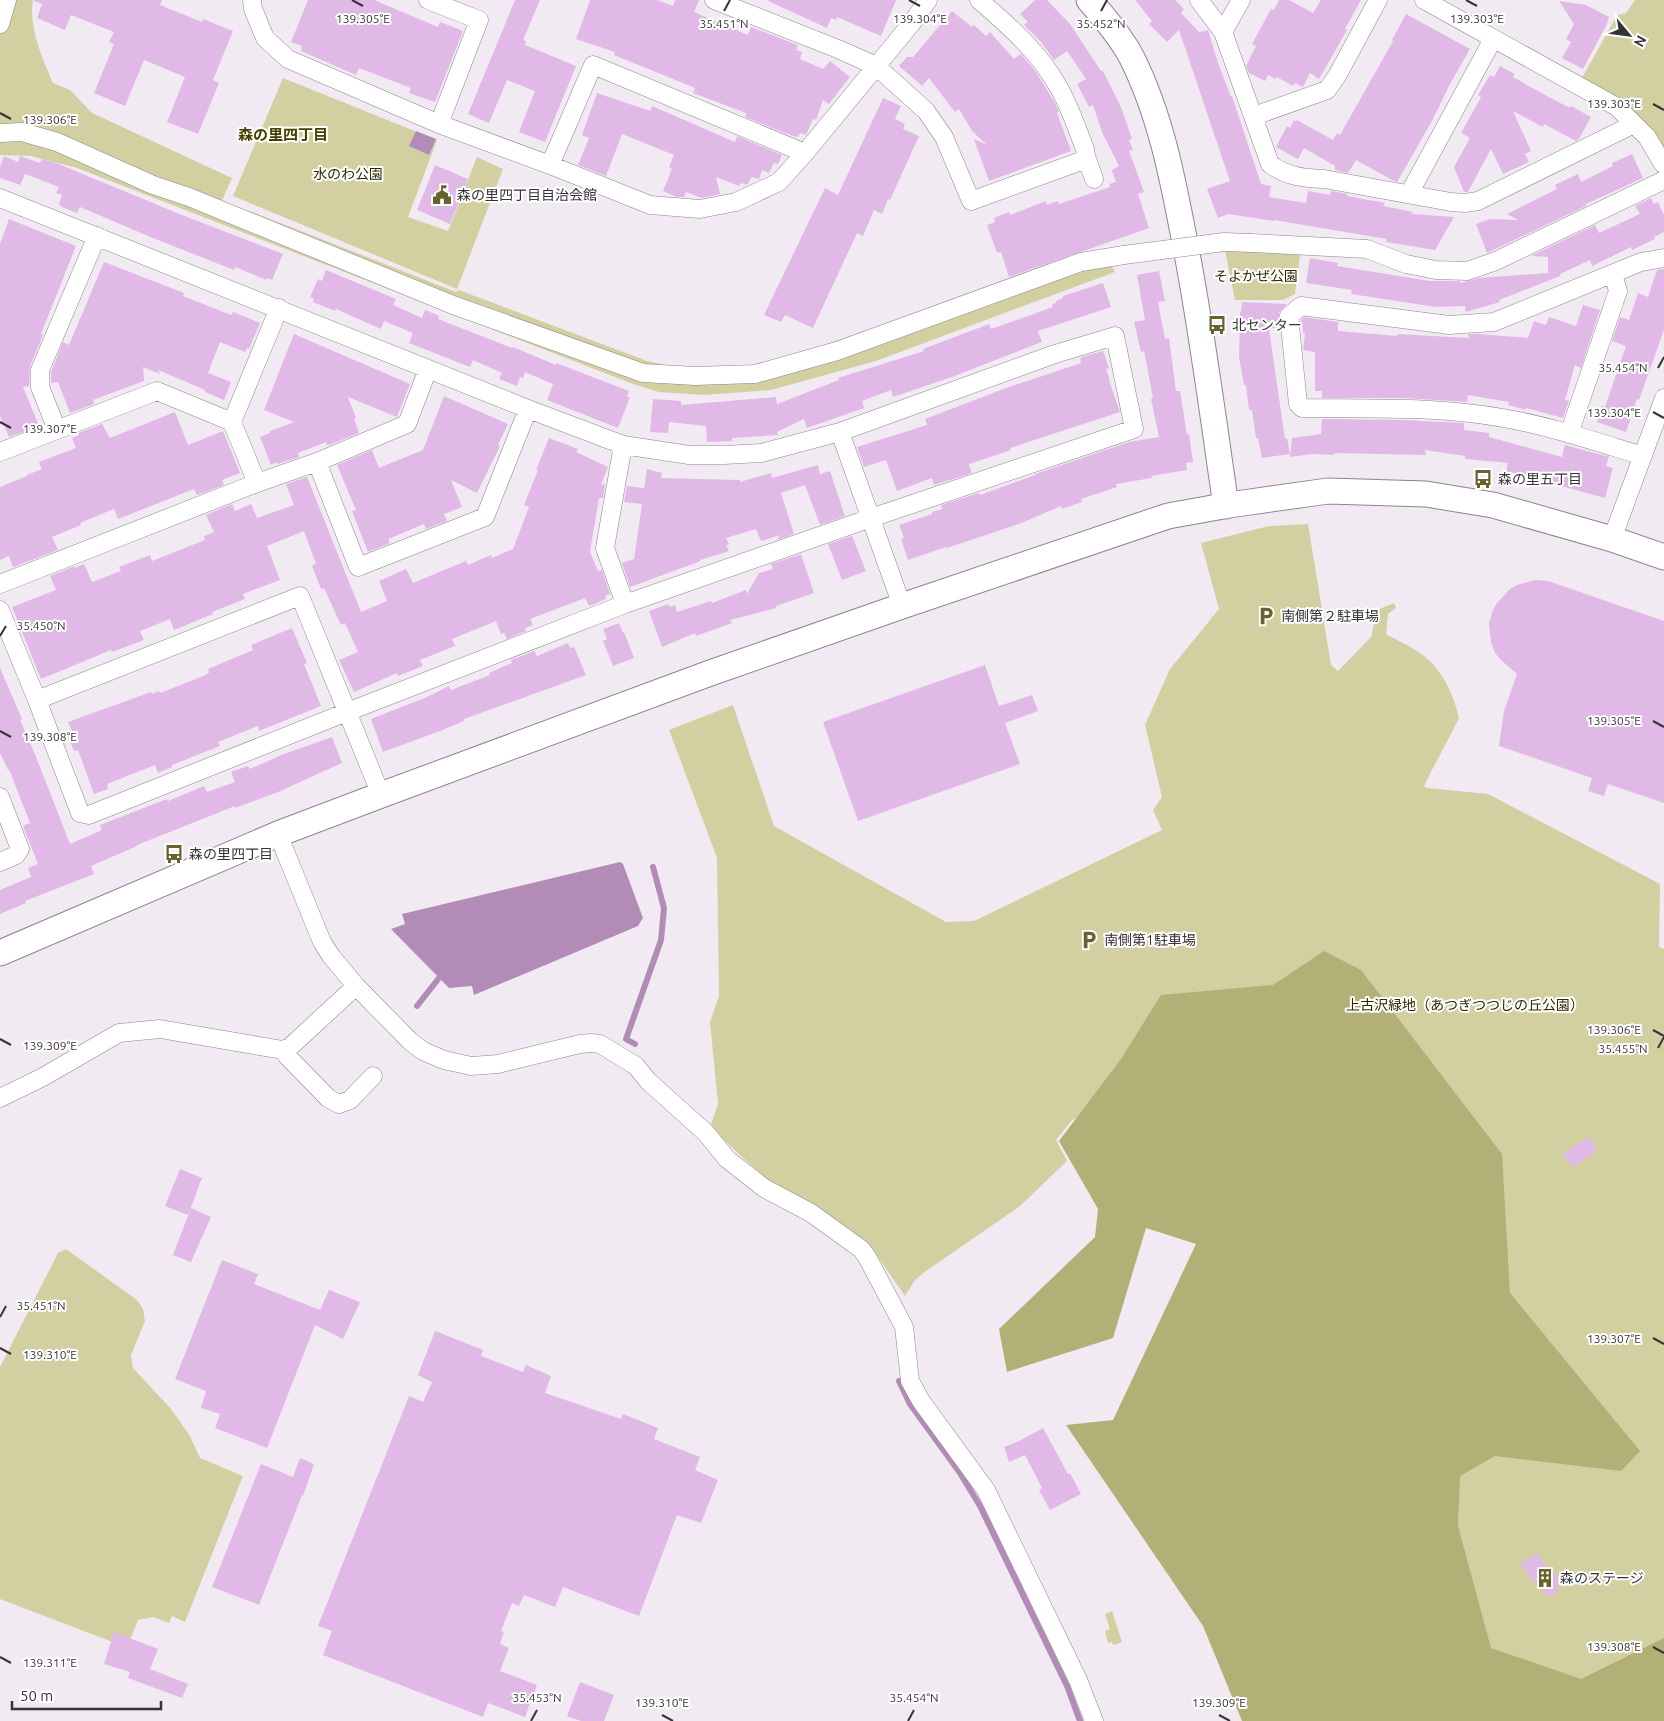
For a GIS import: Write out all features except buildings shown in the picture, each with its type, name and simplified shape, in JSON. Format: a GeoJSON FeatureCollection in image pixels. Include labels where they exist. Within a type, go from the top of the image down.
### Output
{"type":"FeatureCollection","features":[{"type":"Feature","properties":{"kind":"street"},"geometry":{"type":"LineString","coordinates":[[0,24],[7,0]]}},
{"type":"Feature","properties":{"kind":"street"},"geometry":{"type":"LineString","coordinates":[[252,0],[253,9],[265,38],[288,59],[439,124],[550,165],[650,205],[700,209],[736,202],[779,182],[911,24],[928,0]]}},
{"type":"Feature","properties":{"kind":"street"},"geometry":{"type":"LineString","coordinates":[[428,0],[479,20],[439,124]]}},
{"type":"Feature","properties":{"kind":"street"},"geometry":{"type":"LineString","coordinates":[[714,0],[876,66],[926,111],[940,130],[971,201],[1081,161],[1086,156]]}},
{"type":"Feature","properties":{"kind":"street"},"geometry":{"type":"LineString","coordinates":[[979,0],[1022,38],[1060,89],[1085,149],[1094,179]]}},
{"type":"Feature","properties":{"kind":"street"},"geometry":{"type":"LineString","coordinates":[[1089,0],[1108,21],[1131,57],[1154,110],[1168,159],[1195,296],[1226,506]]}},
{"type":"Feature","properties":{"kind":"street"},"geometry":{"type":"LineString","coordinates":[[1199,0],[1224,32],[1270,164],[1280,172],[1451,202],[1478,201],[1634,124]]}},
{"type":"Feature","properties":{"kind":"street"},"geometry":{"type":"LineString","coordinates":[[1224,32],[1241,0]]}},
{"type":"Feature","properties":{"kind":"street"},"geometry":{"type":"LineString","coordinates":[[1254,116],[1327,90],[1337,76],[1378,0]]}},
{"type":"Feature","properties":{"kind":"street"},"geometry":{"type":"LineString","coordinates":[[1424,0],[1617,107],[1647,137],[1664,165]]}},
{"type":"Feature","properties":{"kind":"street"},"geometry":{"type":"LineString","coordinates":[[1408,194],[1493,39]]}},
{"type":"Feature","properties":{"kind":"street"},"geometry":{"type":"LineString","coordinates":[[550,165],[593,65],[805,152]]}},
{"type":"Feature","properties":{"kind":"street"},"geometry":{"type":"LineString","coordinates":[[0,133],[22,132],[57,142],[153,186],[189,197],[453,305],[643,373],[696,376],[755,374],[837,351],[1081,262],[1124,255],[1224,242],[1251,243],[1367,249],[1406,264],[1436,270],[1466,271],[1496,262],[1664,180]]}},
{"type":"Feature","properties":{"kind":"street"},"geometry":{"type":"LineString","coordinates":[[0,198],[528,409],[623,445],[689,455],[761,452],[840,432],[1055,354],[1115,336],[1134,428],[625,604],[89,814],[80,813],[0,610]]}},
{"type":"Feature","properties":{"kind":"street"},"geometry":{"type":"LineString","coordinates":[[57,430],[40,387],[40,370],[97,236]]}},
{"type":"Feature","properties":{"kind":"street"},"geometry":{"type":"LineString","coordinates":[[1643,456],[1569,434],[1503,418],[1443,410],[1302,408],[1298,404],[1289,316],[1301,306],[1449,325],[1494,322],[1641,262],[1664,258]]}},
{"type":"Feature","properties":{"kind":"street"},"geometry":{"type":"LineString","coordinates":[[1569,434],[1618,291],[1613,274]]}},
{"type":"Feature","properties":{"kind":"street"},"geometry":{"type":"LineString","coordinates":[[257,483],[232,422],[279,308]]}},
{"type":"Feature","properties":{"kind":"street"},"geometry":{"type":"LineString","coordinates":[[0,584],[257,483],[317,462],[407,424],[428,369]]}},
{"type":"Feature","properties":{"kind":"street"},"geometry":{"type":"LineString","coordinates":[[0,452],[157,391],[232,422]]}},
{"type":"Feature","properties":{"kind":"street"},"geometry":{"type":"LineString","coordinates":[[1612,539],[1664,398]]}},
{"type":"Feature","properties":{"kind":"street"},"geometry":{"type":"LineString","coordinates":[[317,462],[358,567],[486,517],[528,409]]}},
{"type":"Feature","properties":{"kind":"street"},"geometry":{"type":"LineString","coordinates":[[840,432],[902,606]]}},
{"type":"Feature","properties":{"kind":"street"},"geometry":{"type":"LineString","coordinates":[[623,445],[605,548],[625,604]]}},
{"type":"Feature","properties":{"kind":"street"},"geometry":{"type":"LineString","coordinates":[[0,953],[278,834],[381,795],[713,672],[1168,516],[1328,491],[1426,494],[1493,505],[1612,539],[1664,557]]}},
{"type":"Feature","properties":{"kind":"street"},"geometry":{"type":"LineString","coordinates":[[37,700],[300,596],[381,795]]}},
{"type":"Feature","properties":{"kind":"street"},"geometry":{"type":"LineString","coordinates":[[0,797],[20,849],[16,855],[0,862]]}},
{"type":"Feature","properties":{"kind":"street"},"geometry":{"type":"LineString","coordinates":[[278,834],[322,942],[356,986],[410,1041],[423,1050],[444,1060],[471,1066],[498,1064],[591,1042],[600,1044],[636,1066],[648,1081],[706,1133],[727,1158],[764,1188],[811,1213],[861,1249],[904,1327],[910,1381],[921,1401],[986,1490],[1078,1680],[1094,1721]]}},
{"type":"Feature","properties":{"kind":"street"},"geometry":{"type":"LineString","coordinates":[[0,1098],[43,1077],[119,1033],[160,1029],[283,1050],[290,1047],[356,986]]}},
{"type":"Feature","properties":{"kind":"street"},"geometry":{"type":"LineString","coordinates":[[283,1050],[286,1056],[328,1098],[339,1104],[350,1100],[373,1076]]}},
{"type":"Feature","properties":{"kind":"green space"},"geometry":{"type":"Polygon","coordinates":[[[0,0],[33,0],[34,31],[53,83],[70,90],[92,113],[232,178],[222,204],[255,213],[456,292],[459,290],[647,361],[693,371],[749,369],[991,288],[1080,267],[1111,265],[1115,272],[876,361],[771,390],[704,395],[659,392],[633,384],[77,168],[31,156],[0,155],[0,0]]]}},
{"type":"Feature","properties":{"kind":"green space"},"geometry":{"type":"Polygon","coordinates":[[[1635,0],[1664,0],[1664,153],[1582,78],[1617,15],[1626,13],[1635,0]]]}},
{"type":"Feature","properties":{"kind":"green space","name":"水のわ公園"},"geometry":{"type":"Polygon","coordinates":[[[283,78],[437,140],[408,217],[448,231],[477,157],[503,169],[457,289],[233,196],[283,78]]]}},
{"type":"Feature","properties":{"kind":"green space","name":"そよかぜ公園"},"geometry":{"type":"Polygon","coordinates":[[[1225,250],[1270,251],[1300,255],[1295,294],[1283,300],[1235,300],[1225,250]]]}},
{"type":"Feature","properties":{"kind":"green space","name":"上古沢緑地（あつぎつつじの丘公園）"},"geometry":{"type":"Polygon","coordinates":[[[1308,524],[1331,665],[1338,671],[1371,637],[1377,610],[1394,603],[1396,608],[1388,614],[1386,634],[1427,658],[1441,674],[1451,692],[1459,718],[1424,786],[1427,788],[1488,794],[1660,884],[1659,947],[1664,949],[1664,1721],[1452,1721],[1137,1091],[1072,1120],[1056,1140],[1067,1161],[1020,1206],[915,1280],[905,1296],[876,1254],[813,1208],[769,1182],[710,1127],[718,1104],[710,1022],[719,996],[717,858],[669,730],[733,705],[774,826],[946,922],[974,921],[1162,830],[1153,810],[1162,797],[1145,725],[1170,669],[1219,609],[1201,543],[1269,526],[1308,524]]]}},
{"type":"Feature","properties":{"kind":"green space"},"geometry":{"type":"Polygon","coordinates":[[[66,1249],[137,1300],[143,1309],[145,1321],[131,1355],[133,1368],[171,1409],[190,1436],[200,1458],[243,1476],[185,1622],[172,1616],[169,1623],[153,1617],[138,1620],[130,1640],[110,1641],[0,1599],[0,1367],[58,1253],[66,1249]]]}},
{"type":"Feature","properties":{"kind":"green space"},"geometry":{"type":"Polygon","coordinates":[[[1112,1611],[1122,1642],[1113,1645],[1112,1642],[1108,1643],[1105,1631],[1110,1629],[1105,1614],[1112,1611]]]}},
{"type":"Feature","properties":{"kind":"shaded area"},"geometry":{"type":"Polygon","coordinates":[[[416,131],[436,139],[429,155],[409,146],[416,131]]]}},
{"type":"Feature","properties":{"kind":"shaded area"},"geometry":{"type":"Polygon","coordinates":[[[620,862],[623,864],[643,918],[638,926],[474,995],[472,986],[449,988],[391,929],[405,924],[402,914],[620,862]]]}},
{"type":"Feature","properties":{"kind":"shaded area"},"geometry":{"type":"Polygon","coordinates":[[[1324,951],[1361,970],[1502,1154],[1510,1293],[1640,1451],[1621,1471],[1495,1456],[1460,1476],[1458,1526],[1491,1648],[1581,1679],[1664,1638],[1664,1721],[1242,1721],[1203,1626],[1066,1425],[1113,1420],[1196,1244],[1146,1228],[1113,1338],[1007,1372],[999,1329],[1095,1237],[1098,1209],[1059,1141],[1121,1059],[1161,995],[1273,985],[1324,951]]]}},
{"type":"Feature","properties":{"kind":"waterway"},"geometry":{"type":"LineString","coordinates":[[635,1044],[626,1039],[661,940],[664,908],[653,867]]}},
{"type":"Feature","properties":{"kind":"waterway"},"geometry":{"type":"LineString","coordinates":[[417,1006],[439,978]]}},
{"type":"Feature","properties":{"kind":"waterway"},"geometry":{"type":"LineString","coordinates":[[899,1381],[910,1404],[960,1473],[980,1506],[1067,1686],[1080,1721]]}},
{"type":"Feature","properties":{"kind":"place","name":"森の里四丁目自治会館"},"geometry":{"type":"Point","coordinates":[442,195]}},
{"type":"Feature","properties":{"kind":"place","name":"北センター"},"geometry":{"type":"Point","coordinates":[1217,325]}},
{"type":"Feature","properties":{"kind":"place","name":"森の里五丁目"},"geometry":{"type":"Point","coordinates":[1483,479]}},
{"type":"Feature","properties":{"kind":"place","name":"南側第２駐車場"},"geometry":{"type":"Point","coordinates":[1266,616]}},
{"type":"Feature","properties":{"kind":"place","name":"森の里四丁目"},"geometry":{"type":"Point","coordinates":[174,854]}},
{"type":"Feature","properties":{"kind":"place","name":"南側第1駐車場"},"geometry":{"type":"Point","coordinates":[1089,940]}},
{"type":"Feature","properties":{"kind":"place","name":"森のステージ"},"geometry":{"type":"Point","coordinates":[1545,1578]}},
{"type":"Feature","properties":{"kind":"district","name":"森の里四丁目"},"geometry":{"type":"Point","coordinates":[283,134]}}]}
